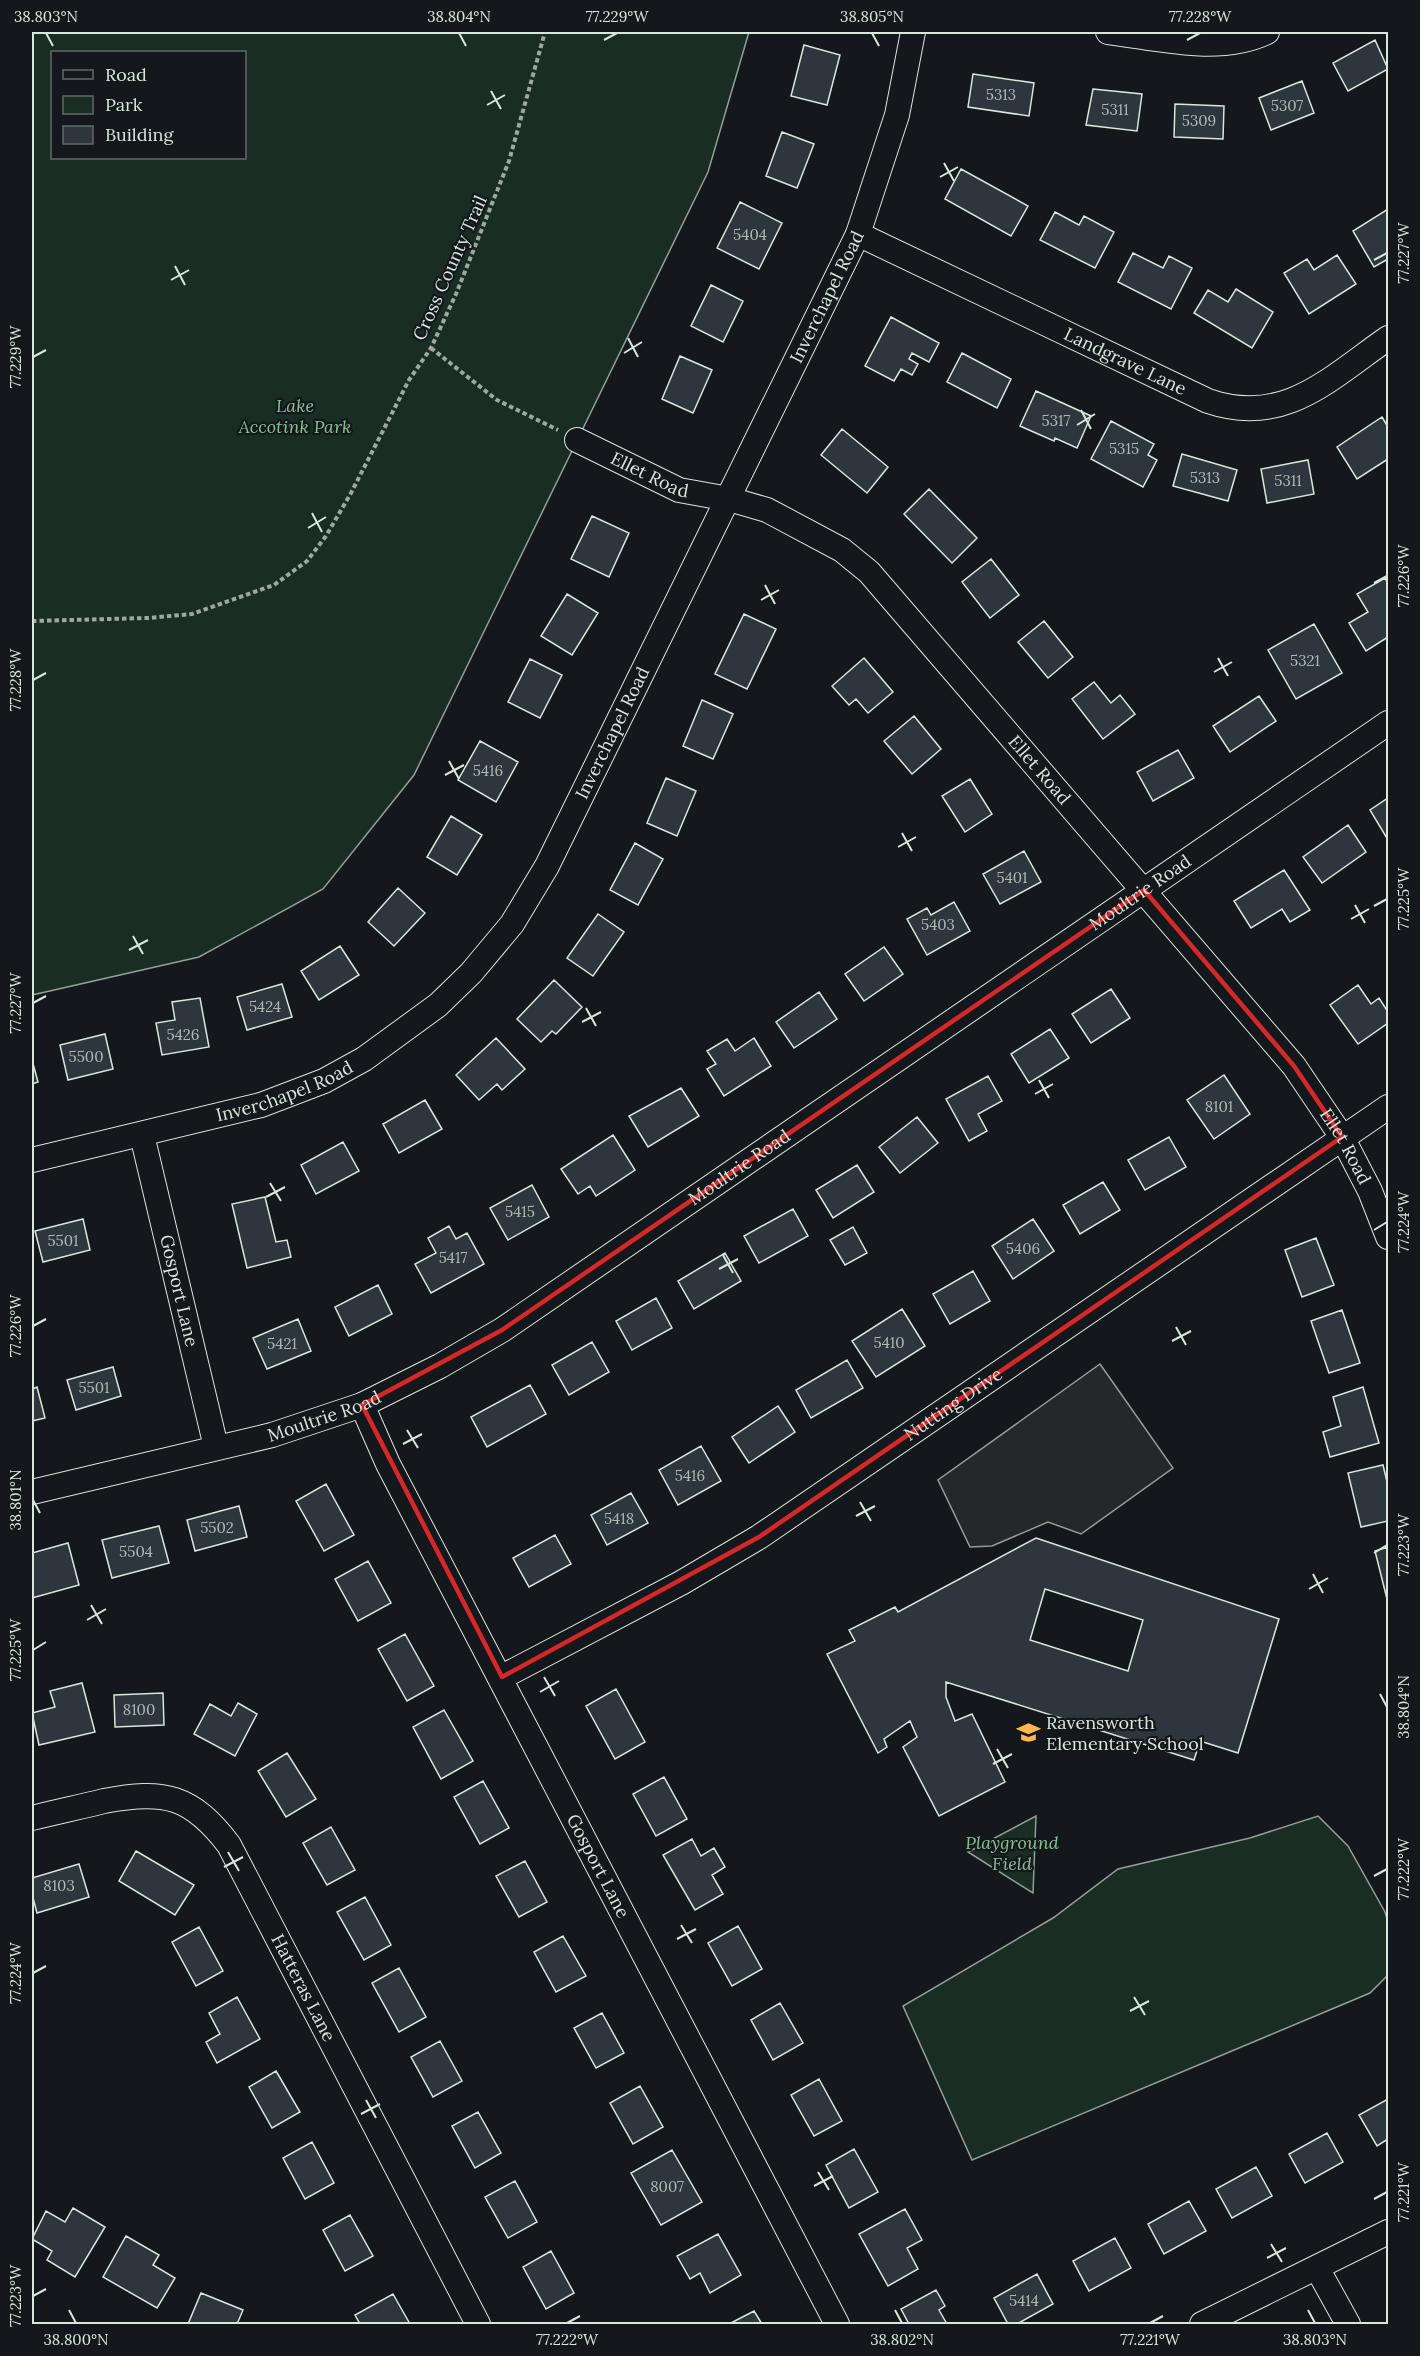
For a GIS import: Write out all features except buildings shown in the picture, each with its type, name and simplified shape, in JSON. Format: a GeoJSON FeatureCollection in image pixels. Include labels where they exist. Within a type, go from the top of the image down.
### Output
{"type":"FeatureCollection","features":[{"type":"Feature","properties":{"kind":"street","name":"Inverchapel Road"},"geometry":{"type":"LineString","coordinates":[[32,1160],[261,1105],[324,1081],[402,1034],[438,1005],[471,974],[512,924],[547,866],[858,234],[897,115],[913,32]]}},
{"type":"Feature","properties":{"kind":"street"},"geometry":{"type":"LineString","coordinates":[[1108,32],[1199,44],[1234,41],[1267,32]]}},
{"type":"Feature","properties":{"kind":"street","name":"Landgrave Lane"},"geometry":{"type":"LineString","coordinates":[[858,234],[1208,401],[1229,408],[1260,410],[1297,399],[1389,338]]}},
{"type":"Feature","properties":{"kind":"street","name":"Ellet Road"},"geometry":{"type":"LineString","coordinates":[[577,440],[679,490],[729,499],[767,510],[842,550],[868,572],[1294,1066],[1342,1137],[1370,1191],[1389,1238]]}},
{"type":"Feature","properties":{"kind":"street","name":"Moultrie Road"},"geometry":{"type":"LineString","coordinates":[[32,1492],[272,1435],[362,1405],[440,1366],[502,1330],[1389,723]]}},
{"type":"Feature","properties":{"kind":"street","name":"Nutting Drive"},"geometry":{"type":"LineString","coordinates":[[502,1677],[681,1583],[759,1537],[1389,1107]]}},
{"type":"Feature","properties":{"kind":"street","name":"Gosport Lane"},"geometry":{"type":"LineString","coordinates":[[142,1135],[216,1447]]}},
{"type":"Feature","properties":{"kind":"street","name":"Gosport Lane"},"geometry":{"type":"LineString","coordinates":[[362,1405],[388,1464],[502,1677],[837,2325]]}},
{"type":"Feature","properties":{"kind":"street","name":"Hatteras Lane"},"geometry":{"type":"LineString","coordinates":[[32,1818],[137,1794],[156,1794],[191,1806],[211,1821],[229,1845],[477,2325]]}},
{"type":"Feature","properties":{"kind":"street"},"geometry":{"type":"LineString","coordinates":[[1202,2325],[1389,2232]]}},
{"type":"Feature","properties":{"kind":"street"},"geometry":{"type":"LineString","coordinates":[[1317,2268],[1348,2325]]}},
{"type":"Feature","properties":{"kind":"path","name":"Cross County Trail"},"geometry":{"type":"LineString","coordinates":[[32,621],[148,618],[192,614],[274,585],[307,561],[326,536],[405,388],[431,348],[465,273],[509,162],[545,32]]}},
{"type":"Feature","properties":{"kind":"path"},"geometry":{"type":"LineString","coordinates":[[431,348],[497,400],[577,440]]}},
{"type":"Feature","properties":{"kind":"highlighted area"},"geometry":{"type":"Polygon","coordinates":[[[1144,890],[1294,1066],[1342,1137],[759,1537],[502,1677],[362,1405],[502,1330],[1144,890]]]}},
{"type":"Feature","properties":{"kind":"green space","name":"Lake Accotink Park"},"geometry":{"type":"Polygon","coordinates":[[[32,32],[749,32],[708,172],[414,775],[323,889],[199,957],[32,995],[32,32]]]}},
{"type":"Feature","properties":{"kind":"green space","name":"Playground Field"},"geometry":{"type":"Polygon","coordinates":[[[1036,1816],[1033,1893],[968,1852],[1036,1816]]]}},
{"type":"Feature","properties":{"kind":"green space"},"geometry":{"type":"Polygon","coordinates":[[[1318,1816],[1348,1846],[1385,1912],[1388,1922],[1388,1975],[1370,1993],[972,2160],[903,2006],[1053,1918],[1118,1869],[1250,1838],[1318,1816]]]}},
{"type":"Feature","properties":{"kind":"shaded area"},"geometry":{"type":"Polygon","coordinates":[[[1100,1364],[1173,1468],[1081,1534],[1048,1522],[992,1546],[970,1547],[938,1480],[1100,1364]]]}},
{"type":"Feature","properties":{"kind":"place","name":"Ravensworth Elementary School"},"geometry":{"type":"Point","coordinates":[1028,1733]}}]}
